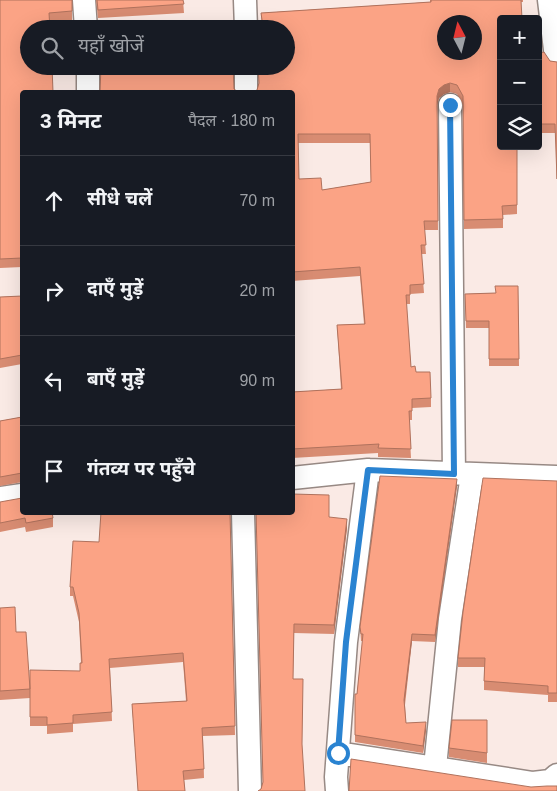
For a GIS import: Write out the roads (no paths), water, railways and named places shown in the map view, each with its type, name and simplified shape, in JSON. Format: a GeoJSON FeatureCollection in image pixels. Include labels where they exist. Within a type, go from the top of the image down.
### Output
{"type":"FeatureCollection","features":[{"type":"Feature","properties":{"kind":"street"},"geometry":{"type":"LineString","coordinates":[[84,0],[85,20]]}},
{"type":"Feature","properties":{"kind":"street"},"geometry":{"type":"LineString","coordinates":[[246,0],[246,20]]}},
{"type":"Feature","properties":{"kind":"street"},"geometry":{"type":"LineString","coordinates":[[549,0],[556,58]]}},
{"type":"Feature","properties":{"kind":"street"},"geometry":{"type":"LineString","coordinates":[[88,75],[88,90]]}},
{"type":"Feature","properties":{"kind":"street"},"geometry":{"type":"LineString","coordinates":[[246,75],[246,90]]}},
{"type":"Feature","properties":{"kind":"street"},"geometry":{"type":"LineString","coordinates":[[435,767],[463,475],[450,105]]}},
{"type":"Feature","properties":{"kind":"street"},"geometry":{"type":"LineString","coordinates":[[337,791],[346,642],[368,470]]}},
{"type":"Feature","properties":{"kind":"street"},"geometry":{"type":"LineString","coordinates":[[295,478],[368,470],[557,477]]}},
{"type":"Feature","properties":{"kind":"street"},"geometry":{"type":"LineString","coordinates":[[0,498],[20,495]]}},
{"type":"Feature","properties":{"kind":"street"},"geometry":{"type":"LineString","coordinates":[[243,515],[250,791]]}},
{"type":"Feature","properties":{"kind":"street"},"geometry":{"type":"LineString","coordinates":[[338,753],[533,783],[550,781],[557,775]]}}]}
